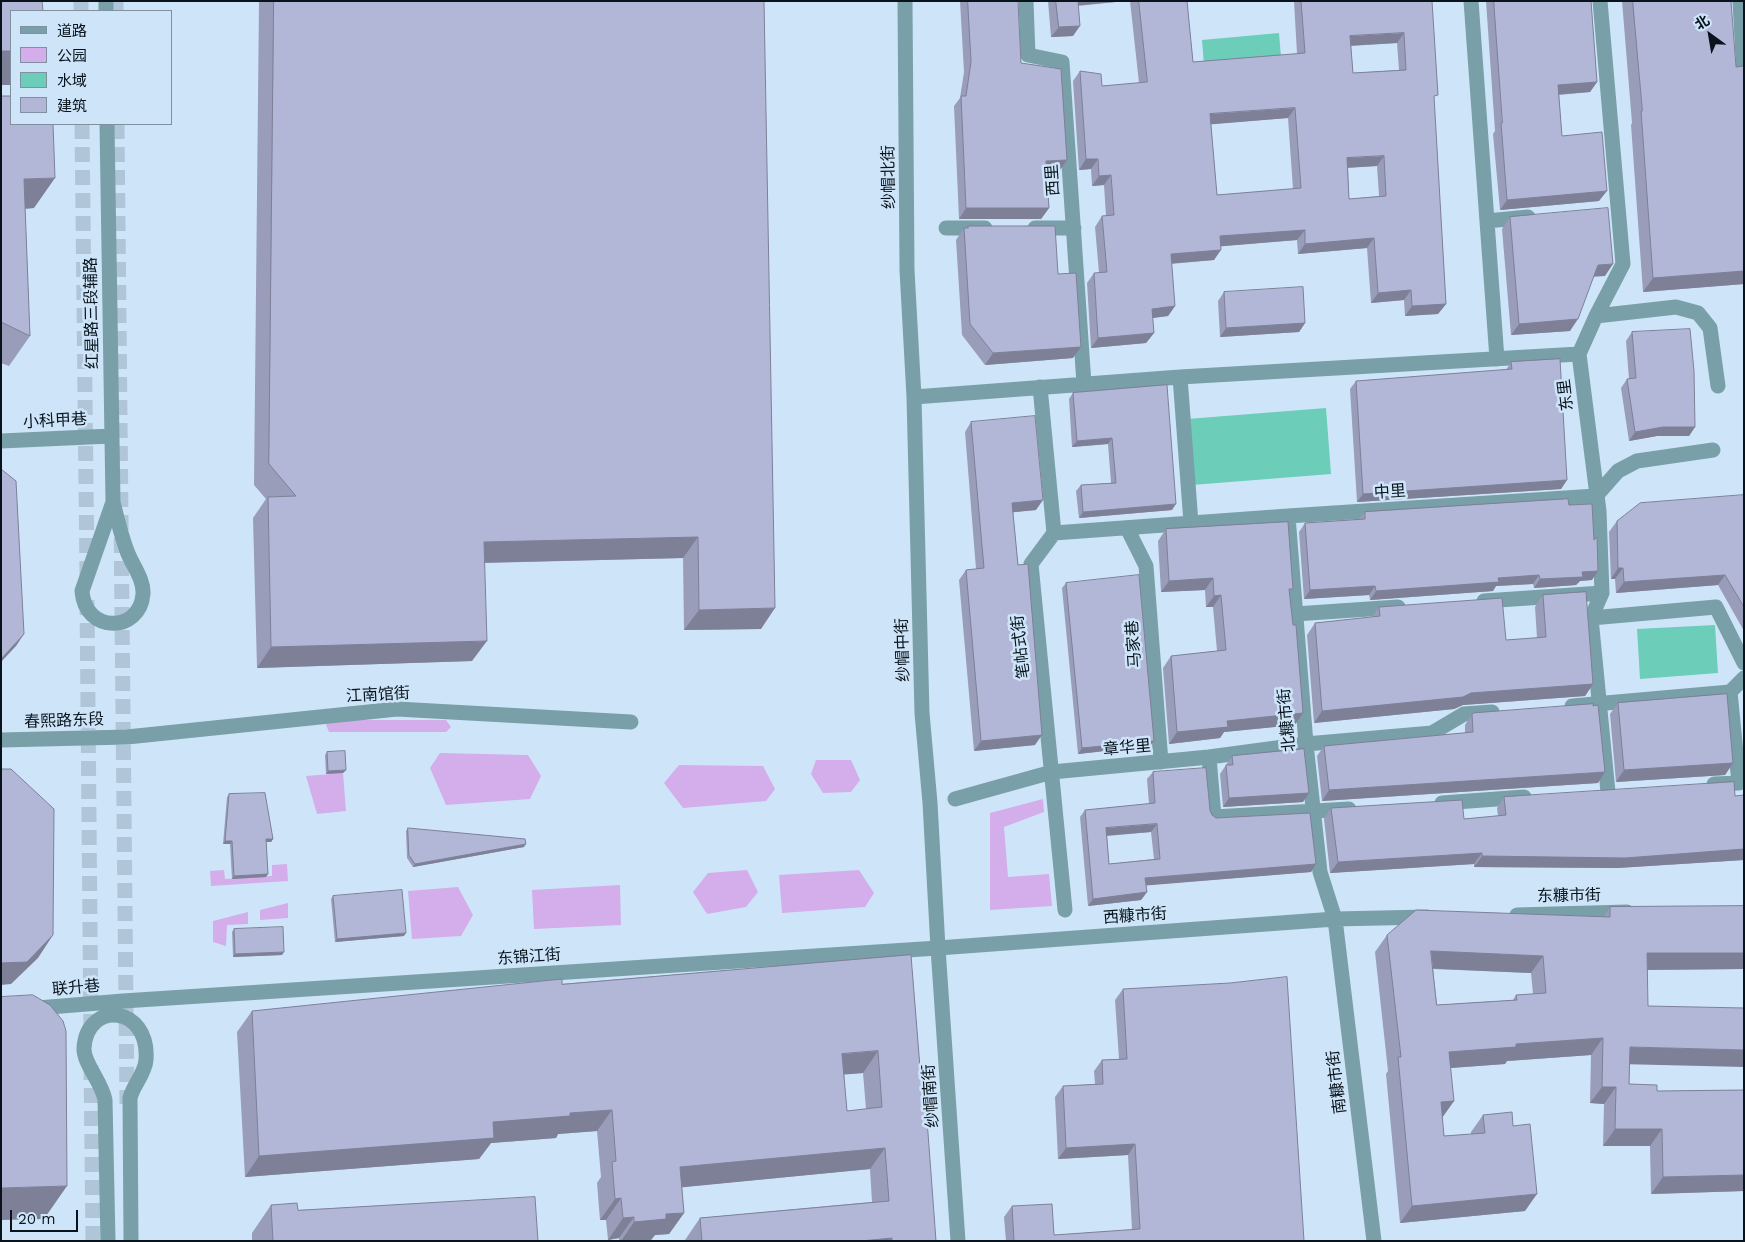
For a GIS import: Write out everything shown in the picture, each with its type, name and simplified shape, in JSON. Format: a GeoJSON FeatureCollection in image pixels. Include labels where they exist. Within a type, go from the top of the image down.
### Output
{"type":"FeatureCollection","features":[{"type":"Feature","properties":{"kind":"street","name":"纱帽北街"},"geometry":{"type":"LineString","coordinates":[[905,1],[907,260],[912,351]]}},
{"type":"Feature","properties":{"kind":"street","name":"西里"},"geometry":{"type":"LineString","coordinates":[[1026,1],[1028,55],[1062,62],[1084,384]]}},
{"type":"Feature","properties":{"kind":"street"},"geometry":{"type":"LineString","coordinates":[[1471,1],[1497,358]]}},
{"type":"Feature","properties":{"kind":"street"},"geometry":{"type":"LineString","coordinates":[[914,397],[1180,376],[1579,354],[1623,264],[1600,1]]}},
{"type":"Feature","properties":{"kind":"street"},"geometry":{"type":"LineString","coordinates":[[1740,1],[1744,76]]}},
{"type":"Feature","properties":{"kind":"street","name":"红星路三段辅路"},"geometry":{"type":"LineString","coordinates":[[107,125],[112,502],[127,552],[141,582],[143,592],[142,602],[134,615],[121,623],[111,624],[101,622],[93,616],[83,600],[82,591],[112,502]]}},
{"type":"Feature","properties":{"kind":"street"},"geometry":{"type":"LineString","coordinates":[[1600,210],[1618,209]]}},
{"type":"Feature","properties":{"kind":"street"},"geometry":{"type":"LineString","coordinates":[[1487,221],[1543,216]]}},
{"type":"Feature","properties":{"kind":"street"},"geometry":{"type":"LineString","coordinates":[[946,228],[995,228]]}},
{"type":"Feature","properties":{"kind":"street"},"geometry":{"type":"LineString","coordinates":[[1025,228],[1074,228]]}},
{"type":"Feature","properties":{"kind":"street"},"geometry":{"type":"LineString","coordinates":[[1596,316],[1676,307],[1698,314],[1710,328],[1718,386]]}},
{"type":"Feature","properties":{"kind":"street","name":"纱帽中街"},"geometry":{"type":"LineString","coordinates":[[912,351],[922,713],[930,804],[938,948]]}},
{"type":"Feature","properties":{"kind":"street","name":"东里"},"geometry":{"type":"LineString","coordinates":[[1579,354],[1599,511],[1602,593],[1591,618],[1599,704],[1603,792],[1626,790]]}},
{"type":"Feature","properties":{"kind":"street"},"geometry":{"type":"LineString","coordinates":[[1180,376],[1191,523]]}},
{"type":"Feature","properties":{"kind":"street"},"geometry":{"type":"LineString","coordinates":[[1040,387],[1054,533]]}},
{"type":"Feature","properties":{"kind":"street","name":"小科甲巷"},"geometry":{"type":"LineString","coordinates":[[1,441],[111,436]]}},
{"type":"Feature","properties":{"kind":"street"},"geometry":{"type":"LineString","coordinates":[[1596,496],[1618,472],[1637,461],[1713,450]]}},
{"type":"Feature","properties":{"kind":"street","name":"中里"},"geometry":{"type":"LineString","coordinates":[[1054,533],[1596,496]]}},
{"type":"Feature","properties":{"kind":"street","name":"北糠市街"},"geometry":{"type":"LineString","coordinates":[[1288,516],[1306,744],[1320,872],[1335,919]]}},
{"type":"Feature","properties":{"kind":"street","name":"马家巷"},"geometry":{"type":"LineString","coordinates":[[1127,528],[1146,566],[1161,762]]}},
{"type":"Feature","properties":{"kind":"street","name":"笔帖式街"},"geometry":{"type":"LineString","coordinates":[[1054,533],[1031,564],[1065,910]]}},
{"type":"Feature","properties":{"kind":"street"},"geometry":{"type":"LineString","coordinates":[[1473,602],[1602,593]]}},
{"type":"Feature","properties":{"kind":"street"},"geometry":{"type":"LineString","coordinates":[[1295,614],[1414,606]]}},
{"type":"Feature","properties":{"kind":"street"},"geometry":{"type":"LineString","coordinates":[[1591,618],[1716,607],[1744,663]]}},
{"type":"Feature","properties":{"kind":"street"},"geometry":{"type":"LineString","coordinates":[[1560,707],[1730,692],[1744,678]]}},
{"type":"Feature","properties":{"kind":"street"},"geometry":{"type":"LineString","coordinates":[[1701,785],[1741,784],[1730,692]]}},
{"type":"Feature","properties":{"kind":"street","name":"江南馆街"},"geometry":{"type":"LineString","coordinates":[[127,737],[397,709],[631,722]]}},
{"type":"Feature","properties":{"kind":"street","name":"章华里"},"geometry":{"type":"LineString","coordinates":[[955,799],[1052,772],[1209,757],[1306,744],[1432,733],[1464,714],[1502,711]]}},
{"type":"Feature","properties":{"kind":"street","name":"春熙路东段"},"geometry":{"type":"LineString","coordinates":[[1,740],[127,737]]}},
{"type":"Feature","properties":{"kind":"street"},"geometry":{"type":"LineString","coordinates":[[1209,757],[1214,817],[1362,808]]}},
{"type":"Feature","properties":{"kind":"street"},"geometry":{"type":"LineString","coordinates":[[1431,803],[1539,796]]}},
{"type":"Feature","properties":{"kind":"street","name":"东糠市街"},"geometry":{"type":"LineString","coordinates":[[1505,915],[1644,912]]}},
{"type":"Feature","properties":{"kind":"street"},"geometry":{"type":"LineString","coordinates":[[1335,919],[1445,916]]}},
{"type":"Feature","properties":{"kind":"street","name":"西糠市街"},"geometry":{"type":"LineString","coordinates":[[938,948],[1335,919]]}},
{"type":"Feature","properties":{"kind":"street","name":"南糠市街"},"geometry":{"type":"LineString","coordinates":[[1335,919],[1374,1241]]}},
{"type":"Feature","properties":{"kind":"street","name":"东锦江街"},"geometry":{"type":"LineString","coordinates":[[123,1001],[938,948]]}},
{"type":"Feature","properties":{"kind":"street","name":"纱帽南街"},"geometry":{"type":"LineString","coordinates":[[938,948],[958,1241]]}},
{"type":"Feature","properties":{"kind":"street","name":"联升巷"},"geometry":{"type":"LineString","coordinates":[[1,1011],[123,1001]]}},
{"type":"Feature","properties":{"kind":"street"},"geometry":{"type":"LineString","coordinates":[[108,1241],[105,1100],[103,1090],[86,1058],[84,1047],[88,1032],[96,1020],[109,1015],[116,1015],[127,1018],[138,1027],[143,1034],[146,1050],[144,1069],[131,1092],[130,1098],[131,1241]]}},
{"type":"Feature","properties":{"kind":"green space"},"geometry":{"type":"Polygon","coordinates":[[[329,720],[446,720],[451,727],[446,732],[329,732],[326,725],[329,720]]]}},
{"type":"Feature","properties":{"kind":"green space"},"geometry":{"type":"Polygon","coordinates":[[[440,753],[528,755],[541,776],[530,799],[446,805],[430,768],[440,753]]]}},
{"type":"Feature","properties":{"kind":"green space"},"geometry":{"type":"Polygon","coordinates":[[[816,760],[851,760],[860,780],[851,792],[823,793],[811,774],[816,760]]]}},
{"type":"Feature","properties":{"kind":"green space"},"geometry":{"type":"Polygon","coordinates":[[[679,765],[763,766],[775,789],[766,801],[683,808],[664,783],[679,765]]]}},
{"type":"Feature","properties":{"kind":"green space"},"geometry":{"type":"Polygon","coordinates":[[[343,773],[346,811],[317,814],[306,776],[343,773]]]}},
{"type":"Feature","properties":{"kind":"green space"},"geometry":{"type":"Polygon","coordinates":[[[1043,799],[1044,812],[1004,827],[1008,877],[1049,874],[1052,906],[990,910],[990,813],[1043,799]]]}},
{"type":"Feature","properties":{"kind":"green space"},"geometry":{"type":"Polygon","coordinates":[[[287,864],[288,881],[211,886],[210,871],[224,870],[225,879],[272,876],[272,865],[287,864]]]}},
{"type":"Feature","properties":{"kind":"green space"},"geometry":{"type":"Polygon","coordinates":[[[747,870],[758,892],[746,907],[707,914],[693,892],[708,873],[747,870]]]}},
{"type":"Feature","properties":{"kind":"green space"},"geometry":{"type":"Polygon","coordinates":[[[859,870],[874,893],[865,907],[782,913],[779,875],[859,870]]]}},
{"type":"Feature","properties":{"kind":"green space"},"geometry":{"type":"Polygon","coordinates":[[[620,885],[621,925],[534,929],[532,890],[620,885]]]}},
{"type":"Feature","properties":{"kind":"green space"},"geometry":{"type":"Polygon","coordinates":[[[458,887],[473,915],[461,936],[412,939],[408,891],[458,887]]]}},
{"type":"Feature","properties":{"kind":"green space"},"geometry":{"type":"Polygon","coordinates":[[[288,903],[288,918],[260,920],[260,910],[288,903]]]}},
{"type":"Feature","properties":{"kind":"green space"},"geometry":{"type":"Polygon","coordinates":[[[248,912],[248,924],[227,925],[226,946],[213,942],[213,921],[248,912]]]}},
{"type":"Feature","properties":{"kind":"water"},"geometry":{"type":"Polygon","coordinates":[[[1279,33],[1281,57],[1204,65],[1202,40],[1279,33]]]}},
{"type":"Feature","properties":{"kind":"water"},"geometry":{"type":"Polygon","coordinates":[[[1326,408],[1331,474],[1192,485],[1187,419],[1326,408]]]}},
{"type":"Feature","properties":{"kind":"water"},"geometry":{"type":"Polygon","coordinates":[[[1715,625],[1718,673],[1640,679],[1637,629],[1715,625]]]}},
{"type":"Feature","properties":{"kind":"building"},"geometry":{"type":"Polygon","coordinates":[[[1,1],[42,1],[43,10],[10,10],[10,51],[1,51],[1,1]]]}},
{"type":"Feature","properties":{"kind":"building"},"geometry":{"type":"Polygon","coordinates":[[[274,1],[764,1],[775,608],[699,610],[698,537],[484,542],[487,641],[271,647],[268,497],[296,496],[269,464],[274,1]]]}},
{"type":"Feature","properties":{"kind":"building"},"geometry":{"type":"Polygon","coordinates":[[[968,1],[1018,1],[1021,63],[1061,69],[1067,160],[1046,161],[1049,208],[966,208],[961,96],[966,96],[971,62],[968,1]]]}},
{"type":"Feature","properties":{"kind":"building"},"geometry":{"type":"Polygon","coordinates":[[[1056,1],[1078,1],[1080,26],[1059,27],[1056,1]]]}},
{"type":"Feature","properties":{"kind":"building"},"geometry":{"type":"Polygon","coordinates":[[[1139,1],[1187,1],[1193,62],[1305,53],[1301,1],[1432,1],[1438,95],[1434,96],[1446,304],[1412,306],[1411,290],[1378,293],[1374,238],[1305,244],[1305,230],[1220,236],[1221,250],[1171,254],[1175,306],[1152,309],[1154,333],[1098,338],[1094,273],[1107,272],[1102,216],[1114,215],[1111,175],[1099,176],[1098,159],[1086,159],[1080,71],[1101,74],[1102,86],[1147,82],[1139,1]],[[1404,33],[1350,36],[1353,73],[1406,70],[1404,33]],[[1295,108],[1210,114],[1217,195],[1301,188],[1295,108]],[[1384,156],[1347,158],[1349,199],[1386,196],[1384,156]]]}},
{"type":"Feature","properties":{"kind":"building"},"geometry":{"type":"Polygon","coordinates":[[[1494,1],[1591,1],[1597,82],[1558,85],[1562,136],[1602,132],[1607,191],[1507,200],[1494,1]]]}},
{"type":"Feature","properties":{"kind":"building"},"geometry":{"type":"Polygon","coordinates":[[[1633,1],[1731,1],[1736,67],[1744,66],[1744,271],[1653,278],[1633,1]]]}},
{"type":"Feature","properties":{"kind":"building"},"geometry":{"type":"Polygon","coordinates":[[[1,96],[10,96],[10,125],[53,125],[55,178],[24,179],[30,336],[1,322],[1,96]]]}},
{"type":"Feature","properties":{"kind":"building"},"geometry":{"type":"Polygon","coordinates":[[[1608,208],[1613,264],[1598,265],[1578,319],[1519,324],[1510,217],[1608,208]]]}},
{"type":"Feature","properties":{"kind":"building"},"geometry":{"type":"Polygon","coordinates":[[[968,226],[1055,226],[1058,274],[1076,273],[1081,347],[993,353],[970,324],[964,228],[968,228],[968,226]]]}},
{"type":"Feature","properties":{"kind":"building"},"geometry":{"type":"Polygon","coordinates":[[[1303,287],[1305,323],[1226,328],[1224,292],[1303,287]]]}},
{"type":"Feature","properties":{"kind":"building"},"geometry":{"type":"Polygon","coordinates":[[[1690,329],[1694,371],[1695,427],[1663,427],[1635,432],[1627,379],[1636,378],[1632,332],[1690,329]]]}},
{"type":"Feature","properties":{"kind":"building"},"geometry":{"type":"Polygon","coordinates":[[[1560,359],[1567,480],[1363,494],[1356,381],[1512,369],[1511,362],[1560,359]]]}},
{"type":"Feature","properties":{"kind":"building"},"geometry":{"type":"Polygon","coordinates":[[[1167,385],[1176,504],[1083,512],[1081,485],[1116,483],[1112,438],[1077,441],[1073,393],[1167,385]]]}},
{"type":"Feature","properties":{"kind":"building"},"geometry":{"type":"Polygon","coordinates":[[[1035,416],[1043,500],[1012,503],[1018,565],[1028,564],[1042,735],[981,741],[966,570],[984,568],[971,422],[1035,416]]]}},
{"type":"Feature","properties":{"kind":"building"},"geometry":{"type":"Polygon","coordinates":[[[1,469],[16,481],[24,634],[1,659],[1,469]]]}},
{"type":"Feature","properties":{"kind":"building"},"geometry":{"type":"Polygon","coordinates":[[[1744,495],[1744,607],[1725,575],[1624,582],[1623,568],[1618,568],[1617,521],[1640,503],[1744,495]]]}},
{"type":"Feature","properties":{"kind":"building"},"geometry":{"type":"Polygon","coordinates":[[[1568,499],[1569,505],[1592,504],[1594,540],[1597,537],[1598,571],[1582,572],[1583,577],[1540,579],[1539,575],[1498,578],[1499,582],[1376,591],[1375,586],[1310,590],[1305,523],[1365,519],[1365,512],[1568,499]]]}},
{"type":"Feature","properties":{"kind":"building"},"geometry":{"type":"Polygon","coordinates":[[[1288,522],[1293,589],[1289,589],[1293,625],[1296,625],[1303,713],[1227,721],[1228,727],[1177,732],[1171,656],[1226,650],[1221,595],[1214,596],[1213,578],[1169,581],[1166,529],[1288,522]]]}},
{"type":"Feature","properties":{"kind":"building"},"geometry":{"type":"Polygon","coordinates":[[[1139,575],[1154,741],[1082,748],[1066,583],[1139,575]]]}},
{"type":"Feature","properties":{"kind":"building"},"geometry":{"type":"Polygon","coordinates":[[[1586,592],[1593,684],[1471,693],[1463,697],[1322,711],[1315,623],[1380,616],[1379,607],[1502,598],[1506,640],[1546,637],[1543,595],[1586,592]]]}},
{"type":"Feature","properties":{"kind":"building"},"geometry":{"type":"Polygon","coordinates":[[[1727,694],[1733,763],[1624,770],[1618,703],[1727,694]]]}},
{"type":"Feature","properties":{"kind":"building"},"geometry":{"type":"Polygon","coordinates":[[[1593,704],[1593,706],[1598,705],[1605,772],[1329,790],[1324,746],[1473,732],[1472,714],[1474,713],[1593,704]]]}},
{"type":"Feature","properties":{"kind":"building"},"geometry":{"type":"Polygon","coordinates":[[[1304,749],[1309,793],[1229,798],[1226,765],[1233,765],[1232,756],[1304,749]]]}},
{"type":"Feature","properties":{"kind":"building"},"geometry":{"type":"Polygon","coordinates":[[[345,751],[346,770],[328,771],[327,752],[345,751]]]}},
{"type":"Feature","properties":{"kind":"building"},"geometry":{"type":"Polygon","coordinates":[[[1206,768],[1210,810],[1216,818],[1310,813],[1316,864],[1145,878],[1147,892],[1093,899],[1085,810],[1155,803],[1153,772],[1206,768]],[[1157,824],[1106,828],[1109,864],[1160,859],[1157,824]]]}},
{"type":"Feature","properties":{"kind":"building"},"geometry":{"type":"Polygon","coordinates":[[[1,769],[11,769],[54,809],[53,935],[27,962],[1,963],[1,769]]]}},
{"type":"Feature","properties":{"kind":"building"},"geometry":{"type":"Polygon","coordinates":[[[1734,782],[1735,796],[1744,795],[1744,849],[1625,858],[1482,856],[1482,853],[1338,862],[1331,808],[1462,800],[1464,819],[1506,815],[1504,797],[1734,782]]]}},
{"type":"Feature","properties":{"kind":"building"},"geometry":{"type":"Polygon","coordinates":[[[265,793],[273,839],[266,839],[268,874],[234,876],[232,841],[225,841],[229,794],[265,793]]]}},
{"type":"Feature","properties":{"kind":"building"},"geometry":{"type":"Polygon","coordinates":[[[408,828],[525,839],[526,844],[415,864],[409,855],[408,828]]]}},
{"type":"Feature","properties":{"kind":"building"},"geometry":{"type":"Polygon","coordinates":[[[402,890],[406,933],[337,939],[333,896],[402,890]]]}},
{"type":"Feature","properties":{"kind":"building"},"geometry":{"type":"Polygon","coordinates":[[[1744,906],[1744,953],[1647,953],[1648,1006],[1744,1008],[1744,1050],[1630,1047],[1629,1084],[1657,1085],[1657,1091],[1744,1090],[1744,1175],[1663,1177],[1662,1129],[1615,1129],[1616,1087],[1602,1087],[1603,1038],[1516,1044],[1516,1047],[1449,1052],[1454,1101],[1441,1102],[1444,1136],[1485,1133],[1483,1115],[1512,1112],[1513,1126],[1530,1124],[1537,1194],[1412,1206],[1398,1057],[1401,1057],[1387,935],[1416,910],[1610,917],[1610,907],[1744,906]],[[1431,951],[1437,1005],[1517,1000],[1516,995],[1546,993],[1543,956],[1431,951]]]}},
{"type":"Feature","properties":{"kind":"building"},"geometry":{"type":"Polygon","coordinates":[[[283,927],[284,952],[235,954],[234,929],[283,927]]]}},
{"type":"Feature","properties":{"kind":"building"},"geometry":{"type":"Polygon","coordinates":[[[911,955],[921,1080],[924,1079],[936,1241],[892,1241],[892,1238],[861,1241],[702,1241],[700,1218],[889,1201],[885,1148],[680,1167],[684,1213],[666,1214],[666,1219],[634,1222],[634,1217],[623,1218],[621,1198],[615,1199],[612,1162],[616,1161],[612,1110],[570,1113],[570,1116],[493,1122],[494,1138],[259,1156],[252,1011],[562,979],[562,984],[911,955]],[[878,1051],[842,1054],[847,1111],[882,1107],[878,1051]]]}},
{"type":"Feature","properties":{"kind":"building"},"geometry":{"type":"Polygon","coordinates":[[[1287,977],[1304,1241],[1014,1241],[1012,1206],[1052,1204],[1054,1235],[1140,1229],[1135,1144],[1066,1148],[1063,1086],[1103,1084],[1102,1060],[1127,1059],[1123,989],[1230,983],[1287,977]]]}},
{"type":"Feature","properties":{"kind":"building"},"geometry":{"type":"Polygon","coordinates":[[[33,995],[50,1005],[63,1021],[66,1031],[67,1186],[1,1188],[1,997],[33,995]]]}},
{"type":"Feature","properties":{"kind":"building"},"geometry":{"type":"Polygon","coordinates":[[[535,1197],[538,1241],[273,1241],[271,1205],[297,1203],[298,1210],[535,1197]]]}},
{"type":"Feature","properties":{"kind":"tunnel"},"geometry":{"type":"LineString","coordinates":[[81,1],[81,10]]}},
{"type":"Feature","properties":{"kind":"tunnel"},"geometry":{"type":"LineString","coordinates":[[116,1],[116,10]]}},
{"type":"Feature","properties":{"kind":"tunnel"},"geometry":{"type":"LineString","coordinates":[[82,125],[87,575]]}},
{"type":"Feature","properties":{"kind":"tunnel"},"geometry":{"type":"LineString","coordinates":[[117,125],[127,1104]]}},
{"type":"Feature","properties":{"kind":"tunnel"},"geometry":{"type":"LineString","coordinates":[[87,600],[91,1037]]}},
{"type":"Feature","properties":{"kind":"tunnel"},"geometry":{"type":"LineString","coordinates":[[91,1065],[93,1241]]}}]}
